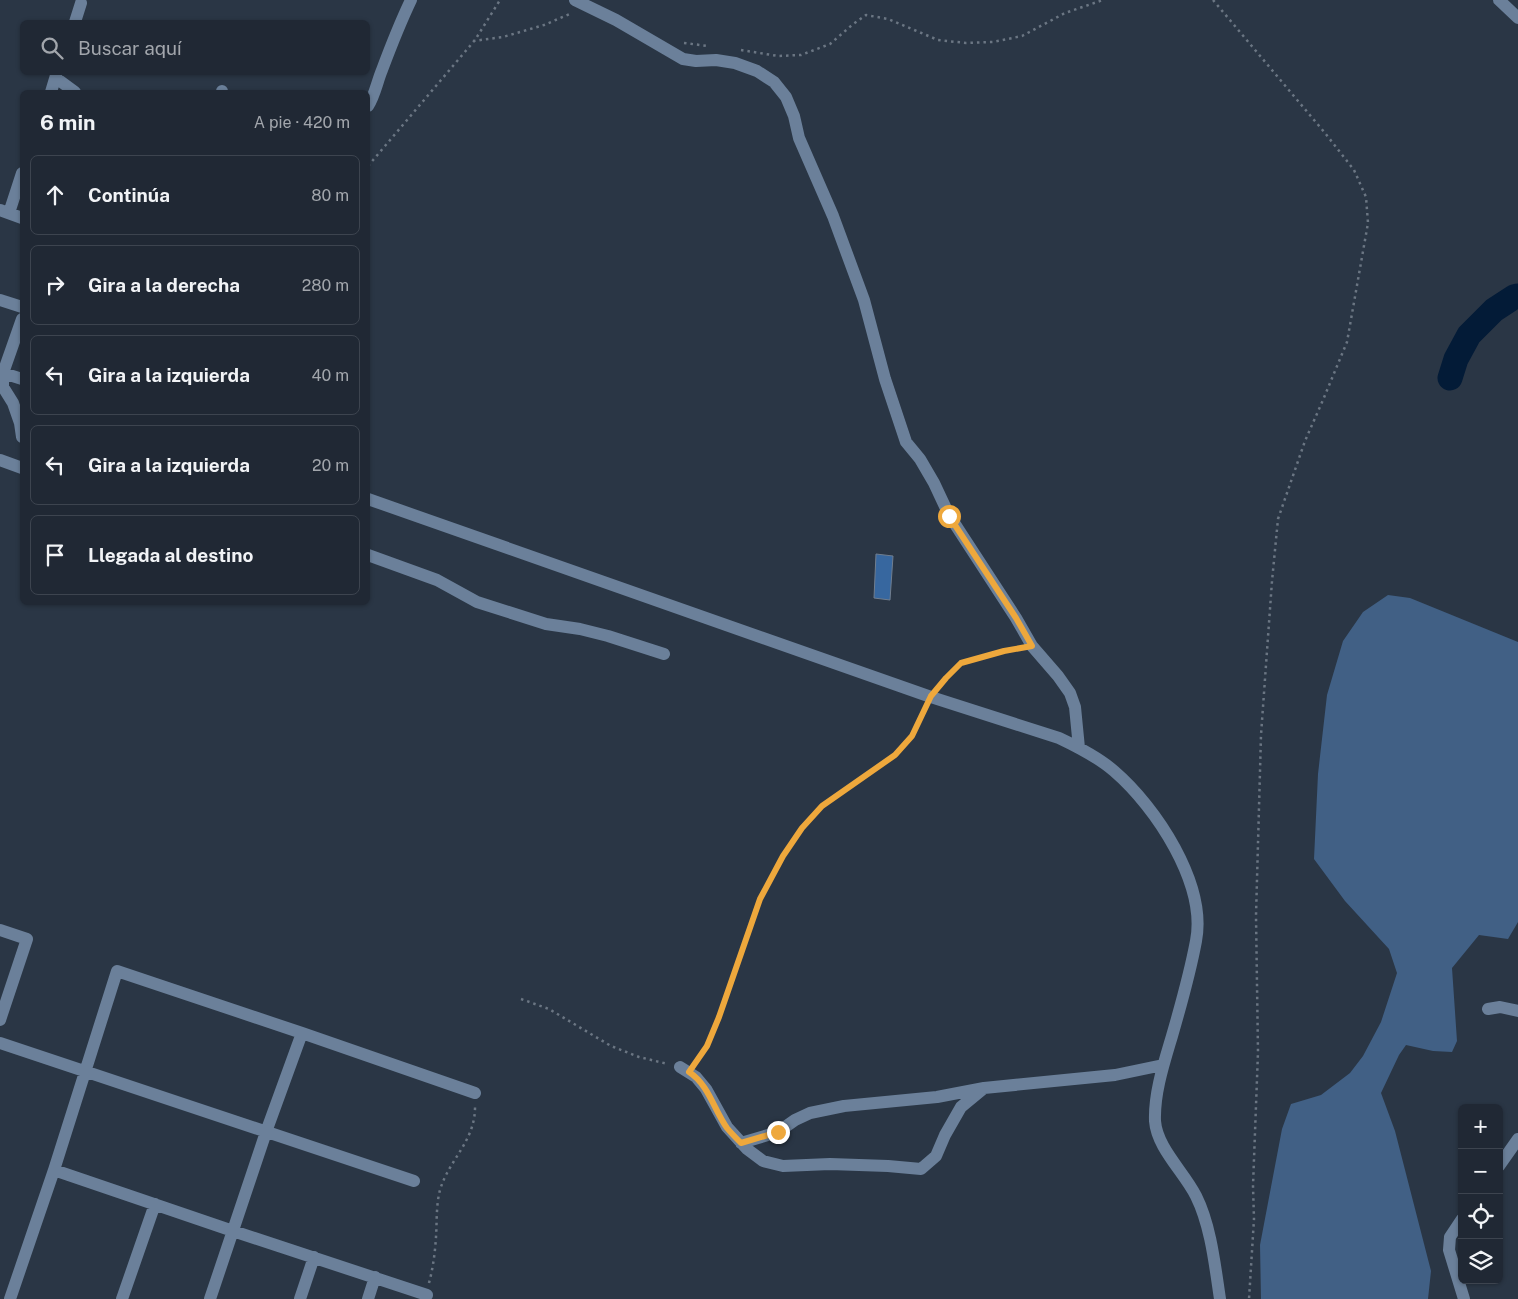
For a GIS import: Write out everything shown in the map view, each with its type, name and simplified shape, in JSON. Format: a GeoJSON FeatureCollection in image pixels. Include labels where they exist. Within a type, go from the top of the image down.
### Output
{"type":"FeatureCollection","features":[{"type":"Feature","properties":{"kind":"street"},"geometry":{"type":"LineString","coordinates":[[370,103],[374,98],[378,80],[397,28],[411,0]]}},
{"type":"Feature","properties":{"kind":"street"},"geometry":{"type":"LineString","coordinates":[[575,0],[616,20],[683,59],[696,61],[716,60],[735,63],[757,71],[774,82],[786,97],[794,116],[799,138],[833,216],[864,300],[885,379],[906,442],[920,459],[934,482],[949,516],[1011,610],[1032,646],[1070,693],[1075,707],[1079,748]]}},
{"type":"Feature","properties":{"kind":"street"},"geometry":{"type":"LineString","coordinates":[[1499,0],[1518,18]]}},
{"type":"Feature","properties":{"kind":"street"},"geometry":{"type":"LineString","coordinates":[[76,20],[81,3]]}},
{"type":"Feature","properties":{"kind":"street"},"geometry":{"type":"LineString","coordinates":[[51,90],[57,75],[73,90]]}},
{"type":"Feature","properties":{"kind":"street"},"geometry":{"type":"LineString","coordinates":[[20,177],[4,211],[20,217]]}},
{"type":"Feature","properties":{"kind":"street"},"geometry":{"type":"LineString","coordinates":[[0,300],[20,307]]}},
{"type":"Feature","properties":{"kind":"street"},"geometry":{"type":"LineString","coordinates":[[20,325],[3,373],[1,387],[13,403],[20,423]]}},
{"type":"Feature","properties":{"kind":"street"},"geometry":{"type":"LineString","coordinates":[[3,373],[20,378]]}},
{"type":"Feature","properties":{"kind":"street"},"geometry":{"type":"LineString","coordinates":[[0,460],[20,467]]}},
{"type":"Feature","properties":{"kind":"street"},"geometry":{"type":"LineString","coordinates":[[370,501],[931,696],[1059,738],[1079,748],[1114,771],[1150,809],[1172,840],[1181,859],[1196,905],[1198,921],[1197,939],[1179,1012],[1163,1065],[1156,1104],[1156,1131],[1163,1146],[1197,1198],[1206,1225],[1220,1299]]}},
{"type":"Feature","properties":{"kind":"street"},"geometry":{"type":"LineString","coordinates":[[370,556],[437,580],[477,602],[546,624],[580,629],[608,636],[664,654]]}},
{"type":"Feature","properties":{"kind":"street"},"geometry":{"type":"LineString","coordinates":[[0,930],[27,939],[0,1020]]}},
{"type":"Feature","properties":{"kind":"street"},"geometry":{"type":"LineString","coordinates":[[10,1299],[54,1170],[117,971],[475,1093]]}},
{"type":"Feature","properties":{"kind":"street"},"geometry":{"type":"LineString","coordinates":[[1488,1009],[1500,1007],[1518,1011]]}},
{"type":"Feature","properties":{"kind":"street"},"geometry":{"type":"LineString","coordinates":[[210,1299],[266,1132],[302,1033]]}},
{"type":"Feature","properties":{"kind":"street"},"geometry":{"type":"LineString","coordinates":[[0,1043],[414,1182]]}},
{"type":"Feature","properties":{"kind":"street"},"geometry":{"type":"LineString","coordinates":[[741,1143],[778,1132],[810,1113],[844,1106],[937,1097],[984,1088],[1115,1075],[1163,1065]]}},
{"type":"Feature","properties":{"kind":"street"},"geometry":{"type":"LineString","coordinates":[[684,1070],[696,1077],[706,1089],[727,1128],[747,1149],[763,1161],[783,1166],[830,1164],[921,1169],[936,1156],[945,1134],[961,1107],[984,1088]]}},
{"type":"Feature","properties":{"kind":"street"},"geometry":{"type":"LineString","coordinates":[[1503,1160],[1518,1139]]}},
{"type":"Feature","properties":{"kind":"street"},"geometry":{"type":"LineString","coordinates":[[54,1170],[427,1295]]}},
{"type":"Feature","properties":{"kind":"street"},"geometry":{"type":"LineString","coordinates":[[122,1299],[155,1204]]}},
{"type":"Feature","properties":{"kind":"street"},"geometry":{"type":"LineString","coordinates":[[1458,1225],[1450,1237],[1450,1250],[1464,1299]]}},
{"type":"Feature","properties":{"kind":"street"},"geometry":{"type":"LineString","coordinates":[[300,1299],[314,1257]]}},
{"type":"Feature","properties":{"kind":"street"},"geometry":{"type":"LineString","coordinates":[[368,1299],[375,1277]]}},
{"type":"Feature","properties":{"kind":"path"},"geometry":{"type":"LineString","coordinates":[[370,164],[473,41],[500,0]]}},
{"type":"Feature","properties":{"kind":"path"},"geometry":{"type":"LineString","coordinates":[[738,50],[778,56],[802,55],[830,44],[852,24],[866,15],[888,19],[938,40],[966,43],[992,42],[1022,36],[1065,13],[1103,0]]}},
{"type":"Feature","properties":{"kind":"path"},"geometry":{"type":"LineString","coordinates":[[1212,0],[1354,170],[1366,197],[1368,223],[1347,342],[1304,440],[1278,519],[1261,735],[1256,916],[1258,1052],[1253,1186],[1254,1219],[1248,1299]]}},
{"type":"Feature","properties":{"kind":"path"},"geometry":{"type":"LineString","coordinates":[[473,41],[503,37],[544,25],[572,13],[594,10]]}},
{"type":"Feature","properties":{"kind":"path"},"geometry":{"type":"LineString","coordinates":[[680,43],[709,46]]}},
{"type":"Feature","properties":{"kind":"path"},"geometry":{"type":"LineString","coordinates":[[522,999],[549,1009],[611,1046],[684,1070],[707,1046],[760,899],[783,856],[802,828],[822,806],[895,755],[912,736],[931,696],[961,663],[1004,651],[1032,646]]}},
{"type":"Feature","properties":{"kind":"path"},"geometry":{"type":"LineString","coordinates":[[427,1295],[434,1261],[440,1190],[476,1119],[475,1093]]}},
{"type":"Feature","properties":{"kind":"shaded area"},"geometry":{"type":"Polygon","coordinates":[[[1388,595],[1410,598],[1518,642],[1518,922],[1508,939],[1479,935],[1452,968],[1457,1041],[1452,1052],[1433,1051],[1406,1045],[1399,1055],[1381,1093],[1395,1131],[1431,1271],[1428,1299],[1261,1299],[1260,1245],[1282,1129],[1291,1104],[1321,1095],[1350,1073],[1363,1056],[1381,1022],[1397,973],[1389,949],[1345,901],[1314,859],[1318,774],[1327,695],[1343,641],[1363,612],[1388,595]]]}},
{"type":"Feature","properties":{"kind":"building"},"geometry":{"type":"Polygon","coordinates":[[[876,554],[893,556],[890,600],[874,598],[876,554]]]}},
{"type":"Feature","properties":{"kind":"waterway"},"geometry":{"type":"LineString","coordinates":[[1450,378],[1456,359],[1469,335],[1494,310],[1518,296]]}},
{"type":"Feature","properties":{"kind":"route"},"geometry":{"type":"LineString","coordinates":[[778,1132],[741,1143],[727,1128],[706,1089],[689,1072],[707,1046],[719,1017],[760,899],[783,856],[802,828],[822,806],[895,755],[912,736],[931,696],[961,663],[983,656],[1032,646],[981,563],[949,516]]}}]}
